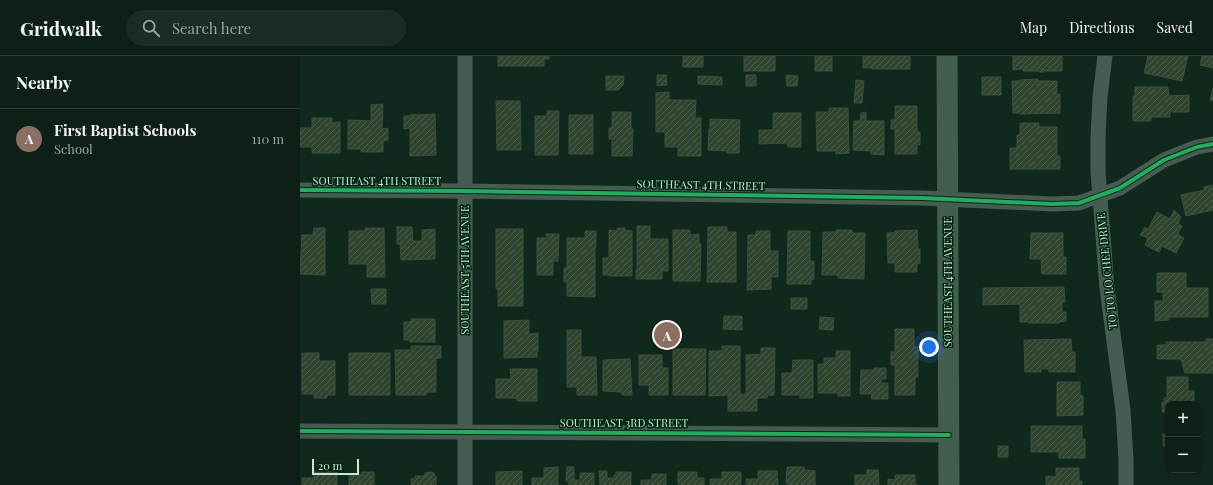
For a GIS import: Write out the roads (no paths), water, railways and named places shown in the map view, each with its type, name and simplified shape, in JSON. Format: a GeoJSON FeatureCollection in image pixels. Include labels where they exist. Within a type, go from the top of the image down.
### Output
{"type":"FeatureCollection","features":[{"type":"Feature","properties":{"kind":"main road","name":"SOUTHEAST 4TH AVENUE"},"geometry":{"type":"LineString","coordinates":[[947,56],[949,485]]}},
{"type":"Feature","properties":{"kind":"street","name":"SOUTHEAST 5TH AVENUE"},"geometry":{"type":"LineString","coordinates":[[465,56],[465,485]]}},
{"type":"Feature","properties":{"kind":"street","name":"TO TO LO CHEE DRIVE"},"geometry":{"type":"LineString","coordinates":[[1105,56],[1098,117],[1100,196],[1107,288],[1122,410],[1126,460],[1126,485]]}},
{"type":"Feature","properties":{"kind":"street","name":"SOUTHEAST 4TH STREET"},"geometry":{"type":"LineString","coordinates":[[300,190],[465,190],[922,198],[1059,204],[1079,203],[1120,188],[1164,160],[1197,147],[1213,144]]}},
{"type":"Feature","properties":{"kind":"street","name":"SOUTHEAST 3RD STREET"},"geometry":{"type":"LineString","coordinates":[[300,431],[948,435]]}},
{"type":"Feature","properties":{"kind":"place","name":"First Baptist Schools"},"geometry":{"type":"Point","coordinates":[667,335]}}]}
